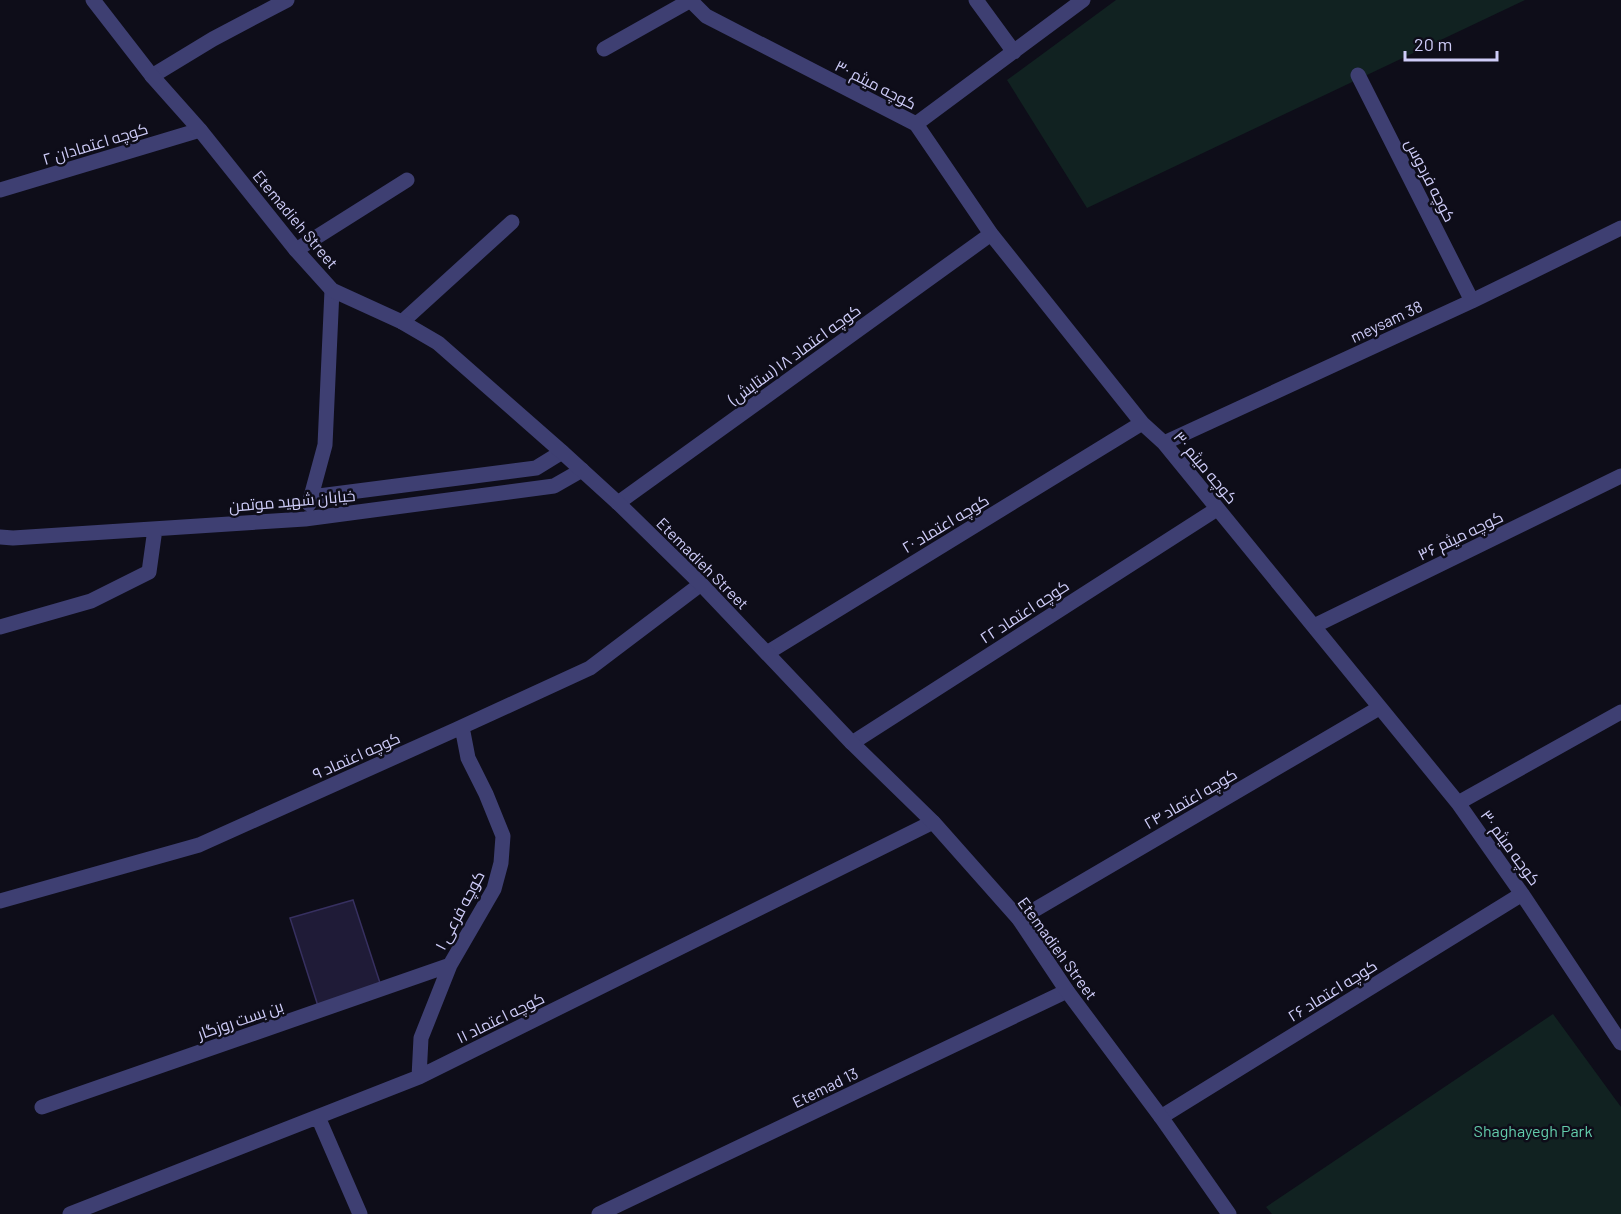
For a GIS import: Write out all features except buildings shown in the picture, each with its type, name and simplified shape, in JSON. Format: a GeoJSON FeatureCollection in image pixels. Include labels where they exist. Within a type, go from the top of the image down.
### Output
{"type":"FeatureCollection","features":[{"type":"Feature","properties":{"kind":"street","name":"Etemadieh Street"},"geometry":{"type":"LineString","coordinates":[[93,0],[152,76],[200,130],[296,250],[332,290],[402,322],[438,343],[562,452],[618,503],[700,584],[852,743],[933,822],[1019,919],[1067,992],[1161,1117],[1229,1214]]}},
{"type":"Feature","properties":{"kind":"street"},"geometry":{"type":"LineString","coordinates":[[152,76],[213,39],[287,0]]}},
{"type":"Feature","properties":{"kind":"street"},"geometry":{"type":"LineString","coordinates":[[604,49],[690,0]]}},
{"type":"Feature","properties":{"kind":"street","name":"کوچه میثم ۳۰"},"geometry":{"type":"LineString","coordinates":[[690,0],[706,16],[916,124],[991,234],[1142,423],[1164,443],[1458,803],[1621,1042]]}},
{"type":"Feature","properties":{"kind":"street"},"geometry":{"type":"LineString","coordinates":[[976,0],[1014,52]]}},
{"type":"Feature","properties":{"kind":"street"},"geometry":{"type":"LineString","coordinates":[[916,124],[1083,0]]}},
{"type":"Feature","properties":{"kind":"street","name":"کوچه فردوس"},"geometry":{"type":"LineString","coordinates":[[1358,75],[1472,300]]}},
{"type":"Feature","properties":{"kind":"street","name":"کوچه اعتمادان ۲"},"geometry":{"type":"LineString","coordinates":[[0,190],[200,130]]}},
{"type":"Feature","properties":{"kind":"street"},"geometry":{"type":"LineString","coordinates":[[296,250],[407,180]]}},
{"type":"Feature","properties":{"kind":"street"},"geometry":{"type":"LineString","coordinates":[[402,322],[512,222]]}},
{"type":"Feature","properties":{"kind":"street","name":"meysam 38"},"geometry":{"type":"LineString","coordinates":[[1164,443],[1621,228]]}},
{"type":"Feature","properties":{"kind":"street","name":"کوچه اعتماد ۱۸ (ستایش)"},"geometry":{"type":"LineString","coordinates":[[618,503],[991,234]]}},
{"type":"Feature","properties":{"kind":"street"},"geometry":{"type":"LineString","coordinates":[[305,519],[325,445],[332,290]]}},
{"type":"Feature","properties":{"kind":"street","name":"کوچه اعتماد ۲۰"},"geometry":{"type":"LineString","coordinates":[[767,653],[1142,423]]}},
{"type":"Feature","properties":{"kind":"street"},"geometry":{"type":"LineString","coordinates":[[311,497],[536,468],[562,452]]}},
{"type":"Feature","properties":{"kind":"street","name":"خیابان شهید موتمن"},"geometry":{"type":"LineString","coordinates":[[0,537],[305,519],[554,486],[582,470]]}},
{"type":"Feature","properties":{"kind":"street","name":"کوچه میثم ۳۶"},"geometry":{"type":"LineString","coordinates":[[1314,626],[1621,476]]}},
{"type":"Feature","properties":{"kind":"street","name":"کوچه اعتماد ۲۲"},"geometry":{"type":"LineString","coordinates":[[852,743],[1216,508]]}},
{"type":"Feature","properties":{"kind":"street"},"geometry":{"type":"LineString","coordinates":[[0,627],[91,602],[149,572],[155,529]]}},
{"type":"Feature","properties":{"kind":"street","name":"کوچه اعتماد ۹"},"geometry":{"type":"LineString","coordinates":[[0,901],[199,845],[462,727],[590,668],[700,584]]}},
{"type":"Feature","properties":{"kind":"street","name":"کوچه اعتماد ۲۴"},"geometry":{"type":"LineString","coordinates":[[1019,919],[1379,708]]}},
{"type":"Feature","properties":{"kind":"street"},"geometry":{"type":"LineString","coordinates":[[1458,803],[1621,712]]}},
{"type":"Feature","properties":{"kind":"street","name":"کوچه فرعی ۱"},"geometry":{"type":"LineString","coordinates":[[419,1077],[422,1038],[450,965],[494,889],[501,863],[503,836],[468,758],[462,727]]}},
{"type":"Feature","properties":{"kind":"street","name":"کوچه اعتماد ۱۱"},"geometry":{"type":"LineString","coordinates":[[70,1214],[419,1077],[933,822]]}},
{"type":"Feature","properties":{"kind":"street","name":"کوچه اعتماد ۲۶"},"geometry":{"type":"LineString","coordinates":[[1161,1117],[1522,894]]}},
{"type":"Feature","properties":{"kind":"street","name":"بن بست روزگار"},"geometry":{"type":"LineString","coordinates":[[42,1107],[450,965]]}},
{"type":"Feature","properties":{"kind":"street","name":"Etemad 13"},"geometry":{"type":"LineString","coordinates":[[599,1214],[1067,992]]}},
{"type":"Feature","properties":{"kind":"street"},"geometry":{"type":"LineString","coordinates":[[318,1117],[360,1214]]}},
{"type":"Feature","properties":{"kind":"green space"},"geometry":{"type":"Polygon","coordinates":[[[1116,0],[1525,0],[1087,208],[1007,80],[1116,0]]]}},
{"type":"Feature","properties":{"kind":"green space","name":"Shaghayegh Park"},"geometry":{"type":"Polygon","coordinates":[[[1553,1014],[1621,1107],[1621,1214],[1272,1214],[1266,1207],[1553,1014]]]}}]}
